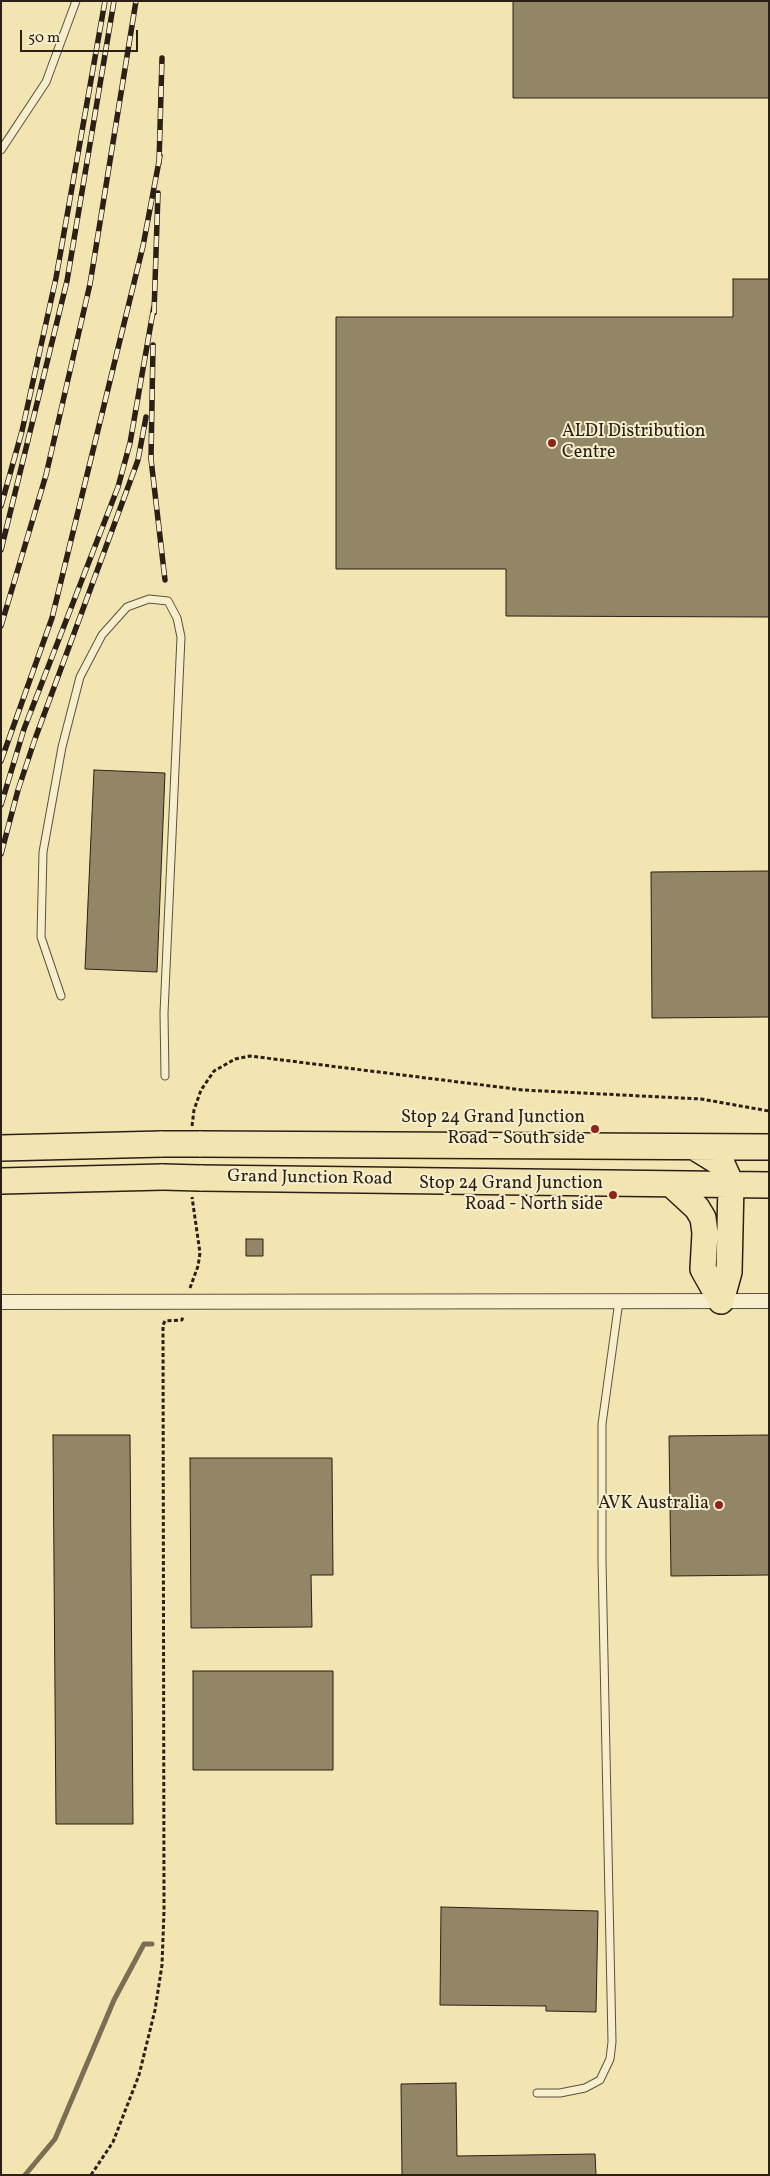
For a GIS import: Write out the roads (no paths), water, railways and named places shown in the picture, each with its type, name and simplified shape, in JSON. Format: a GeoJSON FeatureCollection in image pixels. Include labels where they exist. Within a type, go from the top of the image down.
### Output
{"type":"FeatureCollection","features":[{"type":"Feature","properties":{"kind":"highway","name":"Grand Junction Road"},"geometry":{"type":"LineString","coordinates":[[1,1148],[162,1144],[196,1135],[696,1148],[769,1147]]}},
{"type":"Feature","properties":{"kind":"highway"},"geometry":{"type":"LineString","coordinates":[[696,1148],[722,1164],[731,1184],[728,1272],[721,1301]]}},
{"type":"Feature","properties":{"kind":"highway","name":"Grand Junction Road"},"geometry":{"type":"LineString","coordinates":[[1,1181],[163,1177],[769,1185]]}},
{"type":"Feature","properties":{"kind":"highway"},"geometry":{"type":"LineString","coordinates":[[671,1184],[697,1208],[703,1218],[705,1233],[703,1269],[721,1301]]}},
{"type":"Feature","properties":{"kind":"street"},"geometry":{"type":"LineString","coordinates":[[1,1302],[769,1301]]}},
{"type":"Feature","properties":{"kind":"lane"},"geometry":{"type":"LineString","coordinates":[[1,150],[46,82],[76,1]]}},
{"type":"Feature","properties":{"kind":"lane"},"geometry":{"type":"LineString","coordinates":[[61,996],[41,937],[43,852],[62,747],[80,677],[102,635],[127,607],[149,599],[168,601],[177,618],[180,637],[164,1013],[165,1076]]}},
{"type":"Feature","properties":{"kind":"lane"},"geometry":{"type":"LineString","coordinates":[[537,2093],[560,2093],[585,2088],[600,2080],[610,2059],[612,2042],[602,1561],[602,1424],[619,1301]]}},
{"type":"Feature","properties":{"kind":"waterway"},"geometry":{"type":"LineString","coordinates":[[25,2175],[55,2139],[114,2000],[144,1944],[152,1944]]}},
{"type":"Feature","properties":{"kind":"railway"},"geometry":{"type":"LineString","coordinates":[[1,506],[22,431],[56,278],[105,1]]}},
{"type":"Feature","properties":{"kind":"railway"},"geometry":{"type":"LineString","coordinates":[[1,550],[67,281],[114,1]]}},
{"type":"Feature","properties":{"kind":"railway"},"geometry":{"type":"LineString","coordinates":[[1,626],[46,475],[90,284],[136,1]]}},
{"type":"Feature","properties":{"kind":"railway"},"geometry":{"type":"LineString","coordinates":[[159,163],[162,58]]}},
{"type":"Feature","properties":{"kind":"railway"},"geometry":{"type":"LineString","coordinates":[[1,761],[52,618],[143,246],[160,156]]}},
{"type":"Feature","properties":{"kind":"railway"},"geometry":{"type":"LineString","coordinates":[[154,313],[158,193]]}},
{"type":"Feature","properties":{"kind":"railway"},"geometry":{"type":"LineString","coordinates":[[1,805],[24,729],[118,487],[130,443],[154,306]]}},
{"type":"Feature","properties":{"kind":"railway"},"geometry":{"type":"LineString","coordinates":[[153,345],[151,459],[165,580]]}},
{"type":"Feature","properties":{"kind":"railway"},"geometry":{"type":"LineString","coordinates":[[1,854],[18,790],[35,739],[138,460],[146,417]]}},
{"type":"Feature","properties":{"kind":"place","name":"ALDI Distribution Centre"},"geometry":{"type":"Point","coordinates":[552,443]}},
{"type":"Feature","properties":{"kind":"place","name":"Stop 24 Grand Junction Road - South side"},"geometry":{"type":"Point","coordinates":[595,1129]}},
{"type":"Feature","properties":{"kind":"place","name":"Stop 24 Grand Junction Road - North side"},"geometry":{"type":"Point","coordinates":[613,1195]}},
{"type":"Feature","properties":{"kind":"place","name":"AVK Australia"},"geometry":{"type":"Point","coordinates":[719,1505]}}]}
